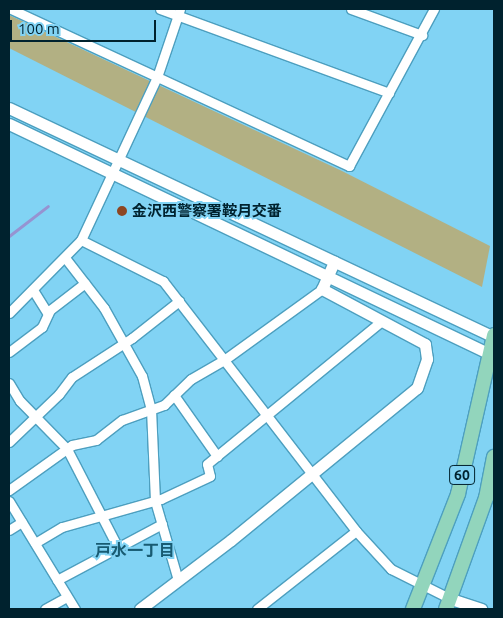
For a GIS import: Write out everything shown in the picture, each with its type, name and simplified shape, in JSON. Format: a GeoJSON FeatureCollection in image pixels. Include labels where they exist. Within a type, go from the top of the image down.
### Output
{"type":"FeatureCollection","features":[{"type":"Feature","properties":{"kind":"main road","name":"60"},"geometry":{"type":"LineString","coordinates":[[413,609],[424,588],[458,494],[492,355],[494,337]]}},
{"type":"Feature","properties":{"kind":"main road","name":"60"},"geometry":{"type":"LineString","coordinates":[[448,604],[486,498],[494,457]]}},
{"type":"Feature","properties":{"kind":"street"},"geometry":{"type":"LineString","coordinates":[[11,9],[349,166],[422,35],[434,9]]}},
{"type":"Feature","properties":{"kind":"street"},"geometry":{"type":"LineString","coordinates":[[160,9],[179,13],[389,93]]}},
{"type":"Feature","properties":{"kind":"street"},"geometry":{"type":"LineString","coordinates":[[351,9],[422,35]]}},
{"type":"Feature","properties":{"kind":"street"},"geometry":{"type":"LineString","coordinates":[[9,312],[66,259],[81,240],[157,78],[179,13]]}},
{"type":"Feature","properties":{"kind":"street"},"geometry":{"type":"LineString","coordinates":[[9,108],[494,337]]}},
{"type":"Feature","properties":{"kind":"street"},"geometry":{"type":"LineString","coordinates":[[12,129],[113,174],[328,275],[492,355]]}},
{"type":"Feature","properties":{"kind":"street"},"geometry":{"type":"LineString","coordinates":[[81,240],[164,281],[356,531],[392,569],[448,604],[481,609]]}},
{"type":"Feature","properties":{"kind":"street"},"geometry":{"type":"LineString","coordinates":[[66,259],[104,308],[142,376],[151,409],[155,501],[178,580]]}},
{"type":"Feature","properties":{"kind":"street"},"geometry":{"type":"LineString","coordinates":[[9,490],[67,449],[96,440],[122,420],[164,404],[191,380],[224,360],[322,289],[334,262]]}},
{"type":"Feature","properties":{"kind":"street"},"geometry":{"type":"LineString","coordinates":[[9,352],[42,327],[48,314],[85,283]]}},
{"type":"Feature","properties":{"kind":"street"},"geometry":{"type":"LineString","coordinates":[[140,609],[417,388],[427,359],[425,344],[322,289]]}},
{"type":"Feature","properties":{"kind":"street"},"geometry":{"type":"LineString","coordinates":[[33,290],[48,314]]}},
{"type":"Feature","properties":{"kind":"street"},"geometry":{"type":"LineString","coordinates":[[9,442],[72,377],[124,343],[179,301]]}},
{"type":"Feature","properties":{"kind":"street"},"geometry":{"type":"LineString","coordinates":[[35,542],[62,526],[155,501],[210,476],[207,464],[382,321]]}},
{"type":"Feature","properties":{"kind":"street"},"geometry":{"type":"LineString","coordinates":[[9,384],[35,417],[67,449],[117,546]]}},
{"type":"Feature","properties":{"kind":"street"},"geometry":{"type":"LineString","coordinates":[[174,395],[217,456]]}},
{"type":"Feature","properties":{"kind":"street"},"geometry":{"type":"LineString","coordinates":[[9,501],[75,609]]}},
{"type":"Feature","properties":{"kind":"street"},"geometry":{"type":"LineString","coordinates":[[9,530],[22,522]]}},
{"type":"Feature","properties":{"kind":"street"},"geometry":{"type":"LineString","coordinates":[[57,580],[117,546],[162,524]]}},
{"type":"Feature","properties":{"kind":"street"},"geometry":{"type":"LineString","coordinates":[[256,609],[268,606],[356,531]]}},
{"type":"Feature","properties":{"kind":"street"},"geometry":{"type":"LineString","coordinates":[[46,609],[67,597]]}},
{"type":"Feature","properties":{"kind":"shaded area"},"geometry":{"type":"Polygon","coordinates":[[[9,15],[342,171],[490,246],[482,287],[9,48],[9,15]]]}},
{"type":"Feature","properties":{"kind":"waterway"},"geometry":{"type":"LineString","coordinates":[[9,236],[48,206]]}},
{"type":"Feature","properties":{"kind":"place","name":"金沢西警察署鞍月交番"},"geometry":{"type":"Point","coordinates":[122,211]}},
{"type":"Feature","properties":{"kind":"district","name":"戸水一丁目"},"geometry":{"type":"Point","coordinates":[135,550]}}]}
